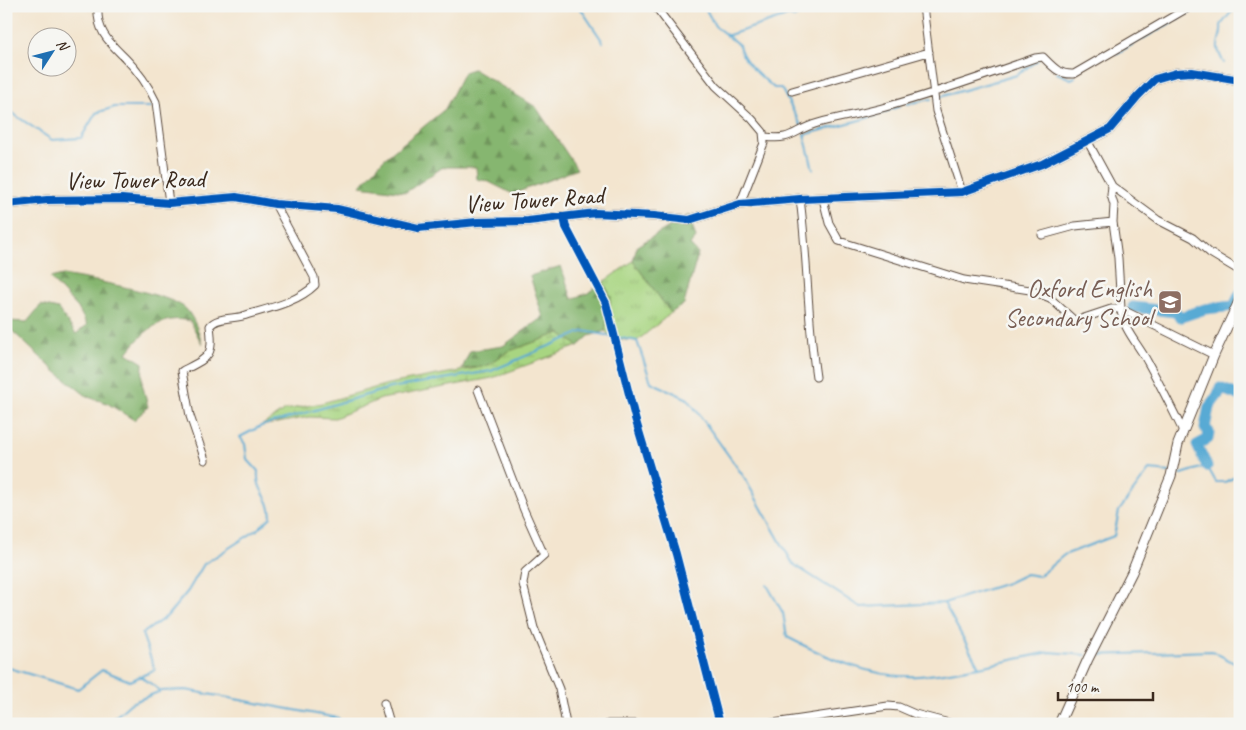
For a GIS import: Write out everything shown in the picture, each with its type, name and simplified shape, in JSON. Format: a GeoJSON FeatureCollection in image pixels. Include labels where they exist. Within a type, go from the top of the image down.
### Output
{"type":"FeatureCollection","features":[{"type":"Feature","properties":{"kind":"street"},"geometry":{"type":"LineString","coordinates":[[98,6],[102,33],[110,46],[128,60],[151,91],[156,102],[169,203]]}},
{"type":"Feature","properties":{"kind":"street"},"geometry":{"type":"LineString","coordinates":[[655,6],[706,73],[731,102],[752,119],[765,137]]}},
{"type":"Feature","properties":{"kind":"street"},"geometry":{"type":"LineString","coordinates":[[923,6],[936,111],[962,192]]}},
{"type":"Feature","properties":{"kind":"street"},"geometry":{"type":"LineString","coordinates":[[765,137],[787,138],[802,128],[879,109],[933,93],[1035,58],[1043,57],[1065,75],[1074,74],[1191,6]]}},
{"type":"Feature","properties":{"kind":"street"},"geometry":{"type":"LineString","coordinates":[[792,90],[929,52]]}},
{"type":"Feature","properties":{"kind":"street","name":"View Tower Road"},"geometry":{"type":"LineString","coordinates":[[6,204],[47,200],[122,199],[169,203],[236,196],[275,204],[337,209],[418,228],[596,213],[689,220],[740,204],[800,199],[962,192],[1042,164],[1088,142],[1110,129],[1138,96],[1155,80],[1176,73],[1192,72],[1240,80]]}},
{"type":"Feature","properties":{"kind":"street"},"geometry":{"type":"LineString","coordinates":[[740,204],[765,137]]}},
{"type":"Feature","properties":{"kind":"street"},"geometry":{"type":"LineString","coordinates":[[1088,142],[1112,186],[1158,220],[1193,238],[1210,253],[1240,271]]}},
{"type":"Feature","properties":{"kind":"street"},"geometry":{"type":"LineString","coordinates":[[1112,186],[1111,195],[1114,205],[1113,222],[1118,258],[1121,318],[1146,359],[1183,431]]}},
{"type":"Feature","properties":{"kind":"street"},"geometry":{"type":"LineString","coordinates":[[800,199],[808,272],[809,329],[816,377]]}},
{"type":"Feature","properties":{"kind":"street"},"geometry":{"type":"LineString","coordinates":[[823,199],[829,222],[838,242],[964,280],[1030,290],[1050,298],[1075,321],[1111,309],[1121,309],[1214,355]]}},
{"type":"Feature","properties":{"kind":"street"},"geometry":{"type":"LineString","coordinates":[[205,460],[190,416],[182,371],[210,354],[212,346],[210,326],[218,320],[241,317],[293,299],[308,291],[315,284],[314,277],[275,204]]}},
{"type":"Feature","properties":{"kind":"street"},"geometry":{"type":"LineString","coordinates":[[564,217],[566,227],[606,303],[649,469],[676,554],[720,724]]}},
{"type":"Feature","properties":{"kind":"street"},"geometry":{"type":"LineString","coordinates":[[1042,235],[1075,226],[1113,222]]}},
{"type":"Feature","properties":{"kind":"street"},"geometry":{"type":"LineString","coordinates":[[1059,724],[1088,659],[1132,572],[1172,472],[1183,431],[1214,355],[1240,299]]}},
{"type":"Feature","properties":{"kind":"street"},"geometry":{"type":"LineString","coordinates":[[478,390],[524,510],[544,555],[525,572],[523,584],[534,628],[559,689],[566,724]]}},
{"type":"Feature","properties":{"kind":"street"},"geometry":{"type":"LineString","coordinates":[[384,703],[390,724]]}},
{"type":"Feature","properties":{"kind":"street"},"geometry":{"type":"LineString","coordinates":[[767,724],[888,706],[900,707],[915,714],[953,724]]}},
{"type":"Feature","properties":{"kind":"street"},"geometry":{"type":"LineString","coordinates":[[608,724],[635,724]]}},
{"type":"Feature","properties":{"kind":"green space"},"geometry":{"type":"Polygon","coordinates":[[[473,69],[536,107],[577,169],[513,194],[487,181],[477,179],[476,167],[443,167],[406,192],[360,186],[383,160],[445,109],[464,72],[473,69]]]}},
{"type":"Feature","properties":{"kind":"green space"},"geometry":{"type":"Polygon","coordinates":[[[689,215],[696,238],[690,245],[698,254],[684,304],[671,313],[633,261],[637,246],[689,215]]]}},
{"type":"Feature","properties":{"kind":"green space"},"geometry":{"type":"Polygon","coordinates":[[[633,261],[671,313],[637,341],[614,339],[605,331],[611,297],[603,282],[633,261]]]}},
{"type":"Feature","properties":{"kind":"green space"},"geometry":{"type":"Polygon","coordinates":[[[561,266],[572,299],[588,293],[603,282],[611,297],[605,331],[589,336],[578,346],[560,333],[507,352],[487,366],[462,369],[470,351],[503,346],[543,317],[530,276],[561,266]]]}},
{"type":"Feature","properties":{"kind":"green space"},"geometry":{"type":"Polygon","coordinates":[[[63,275],[128,288],[164,298],[178,303],[186,309],[194,321],[202,344],[190,321],[170,320],[154,326],[146,332],[127,353],[143,363],[142,383],[148,407],[134,420],[107,403],[88,397],[55,371],[6,325],[8,321],[27,322],[41,305],[58,309],[76,334],[87,325],[78,308],[50,278],[63,275]]]}},
{"type":"Feature","properties":{"kind":"green space"},"geometry":{"type":"Polygon","coordinates":[[[560,333],[578,346],[492,378],[381,399],[335,418],[309,417],[261,426],[285,410],[322,403],[388,384],[487,366],[507,352],[560,333]]]}},
{"type":"Feature","properties":{"kind":"waterway"},"geometry":{"type":"LineString","coordinates":[[579,6],[603,42]]}},
{"type":"Feature","properties":{"kind":"waterway"},"geometry":{"type":"LineString","coordinates":[[704,6],[715,26],[739,45],[744,57],[753,68],[774,88],[781,88],[802,127]]}},
{"type":"Feature","properties":{"kind":"waterway"},"geometry":{"type":"LineString","coordinates":[[726,36],[790,15],[794,18],[801,13],[823,6]]}},
{"type":"Feature","properties":{"kind":"waterway"},"geometry":{"type":"LineString","coordinates":[[1116,54],[1195,9],[1207,6]]}},
{"type":"Feature","properties":{"kind":"waterway"},"geometry":{"type":"LineString","coordinates":[[1224,63],[1218,50],[1221,25],[1236,6]]}},
{"type":"Feature","properties":{"kind":"waterway"},"geometry":{"type":"LineString","coordinates":[[936,98],[1017,75],[1038,60]]}},
{"type":"Feature","properties":{"kind":"waterway"},"geometry":{"type":"LineString","coordinates":[[1057,73],[1071,79],[1075,77]]}},
{"type":"Feature","properties":{"kind":"waterway"},"geometry":{"type":"LineString","coordinates":[[907,104],[931,99]]}},
{"type":"Feature","properties":{"kind":"waterway"},"geometry":{"type":"LineString","coordinates":[[804,135],[875,116],[900,106]]}},
{"type":"Feature","properties":{"kind":"waterway"},"geometry":{"type":"LineString","coordinates":[[6,109],[52,140],[81,138],[96,113],[115,107],[151,107]]}},
{"type":"Feature","properties":{"kind":"waterway"},"geometry":{"type":"LineString","coordinates":[[804,134],[813,169]]}},
{"type":"Feature","properties":{"kind":"waterway"},"geometry":{"type":"LineString","coordinates":[[1133,307],[1175,312],[1181,317],[1205,309],[1234,306],[1240,294]]}},
{"type":"Feature","properties":{"kind":"waterway"},"geometry":{"type":"LineString","coordinates":[[6,667],[78,689],[102,670],[130,681],[155,670],[142,634],[167,616],[188,591],[204,564],[257,530],[271,517],[268,503],[259,484],[258,471],[247,459],[245,444],[240,437],[261,426],[390,388],[491,371],[584,331],[611,336]]}},
{"type":"Feature","properties":{"kind":"waterway"},"geometry":{"type":"LineString","coordinates":[[616,337],[637,341],[651,382],[688,399],[744,477],[793,564],[860,607],[944,603],[979,667],[1050,652],[1086,655]]}},
{"type":"Feature","properties":{"kind":"waterway"},"geometry":{"type":"LineString","coordinates":[[1207,466],[1197,445],[1208,439],[1209,432],[1205,428],[1209,407],[1218,395],[1220,388],[1240,396]]}},
{"type":"Feature","properties":{"kind":"waterway"},"geometry":{"type":"LineString","coordinates":[[1175,473],[1182,474],[1207,466],[1216,482],[1225,482],[1235,477],[1240,481]]}},
{"type":"Feature","properties":{"kind":"waterway"},"geometry":{"type":"LineString","coordinates":[[944,603],[1007,583],[1026,574],[1039,576],[1064,555],[1114,536],[1119,511],[1149,470],[1170,472]]}},
{"type":"Feature","properties":{"kind":"waterway"},"geometry":{"type":"LineString","coordinates":[[767,585],[783,613],[787,637],[834,659],[867,670],[901,676],[933,675],[979,667]]}},
{"type":"Feature","properties":{"kind":"waterway"},"geometry":{"type":"LineString","coordinates":[[1094,655],[1212,651],[1240,666]]}},
{"type":"Feature","properties":{"kind":"waterway"},"geometry":{"type":"LineString","coordinates":[[140,676],[161,691],[186,690],[338,718],[343,724]]}},
{"type":"Feature","properties":{"kind":"waterway"},"geometry":{"type":"LineString","coordinates":[[100,724],[113,719],[131,703],[161,691]]}},
{"type":"Feature","properties":{"kind":"cycle path"},"geometry":{"type":"LineString","coordinates":[[6,204],[47,200],[122,199],[169,203],[236,197],[275,204],[337,209],[418,228],[477,222],[528,221],[596,213],[689,220],[740,204],[800,199],[962,192],[1042,164],[1110,129],[1155,79],[1176,73],[1192,72],[1240,80]]}},
{"type":"Feature","properties":{"kind":"cycle path"},"geometry":{"type":"LineString","coordinates":[[564,217],[566,227],[606,303],[635,418],[676,554],[720,724]]}},
{"type":"Feature","properties":{"kind":"place","name":"Oxford English Secondary School"},"geometry":{"type":"Point","coordinates":[1170,302]}}]}
